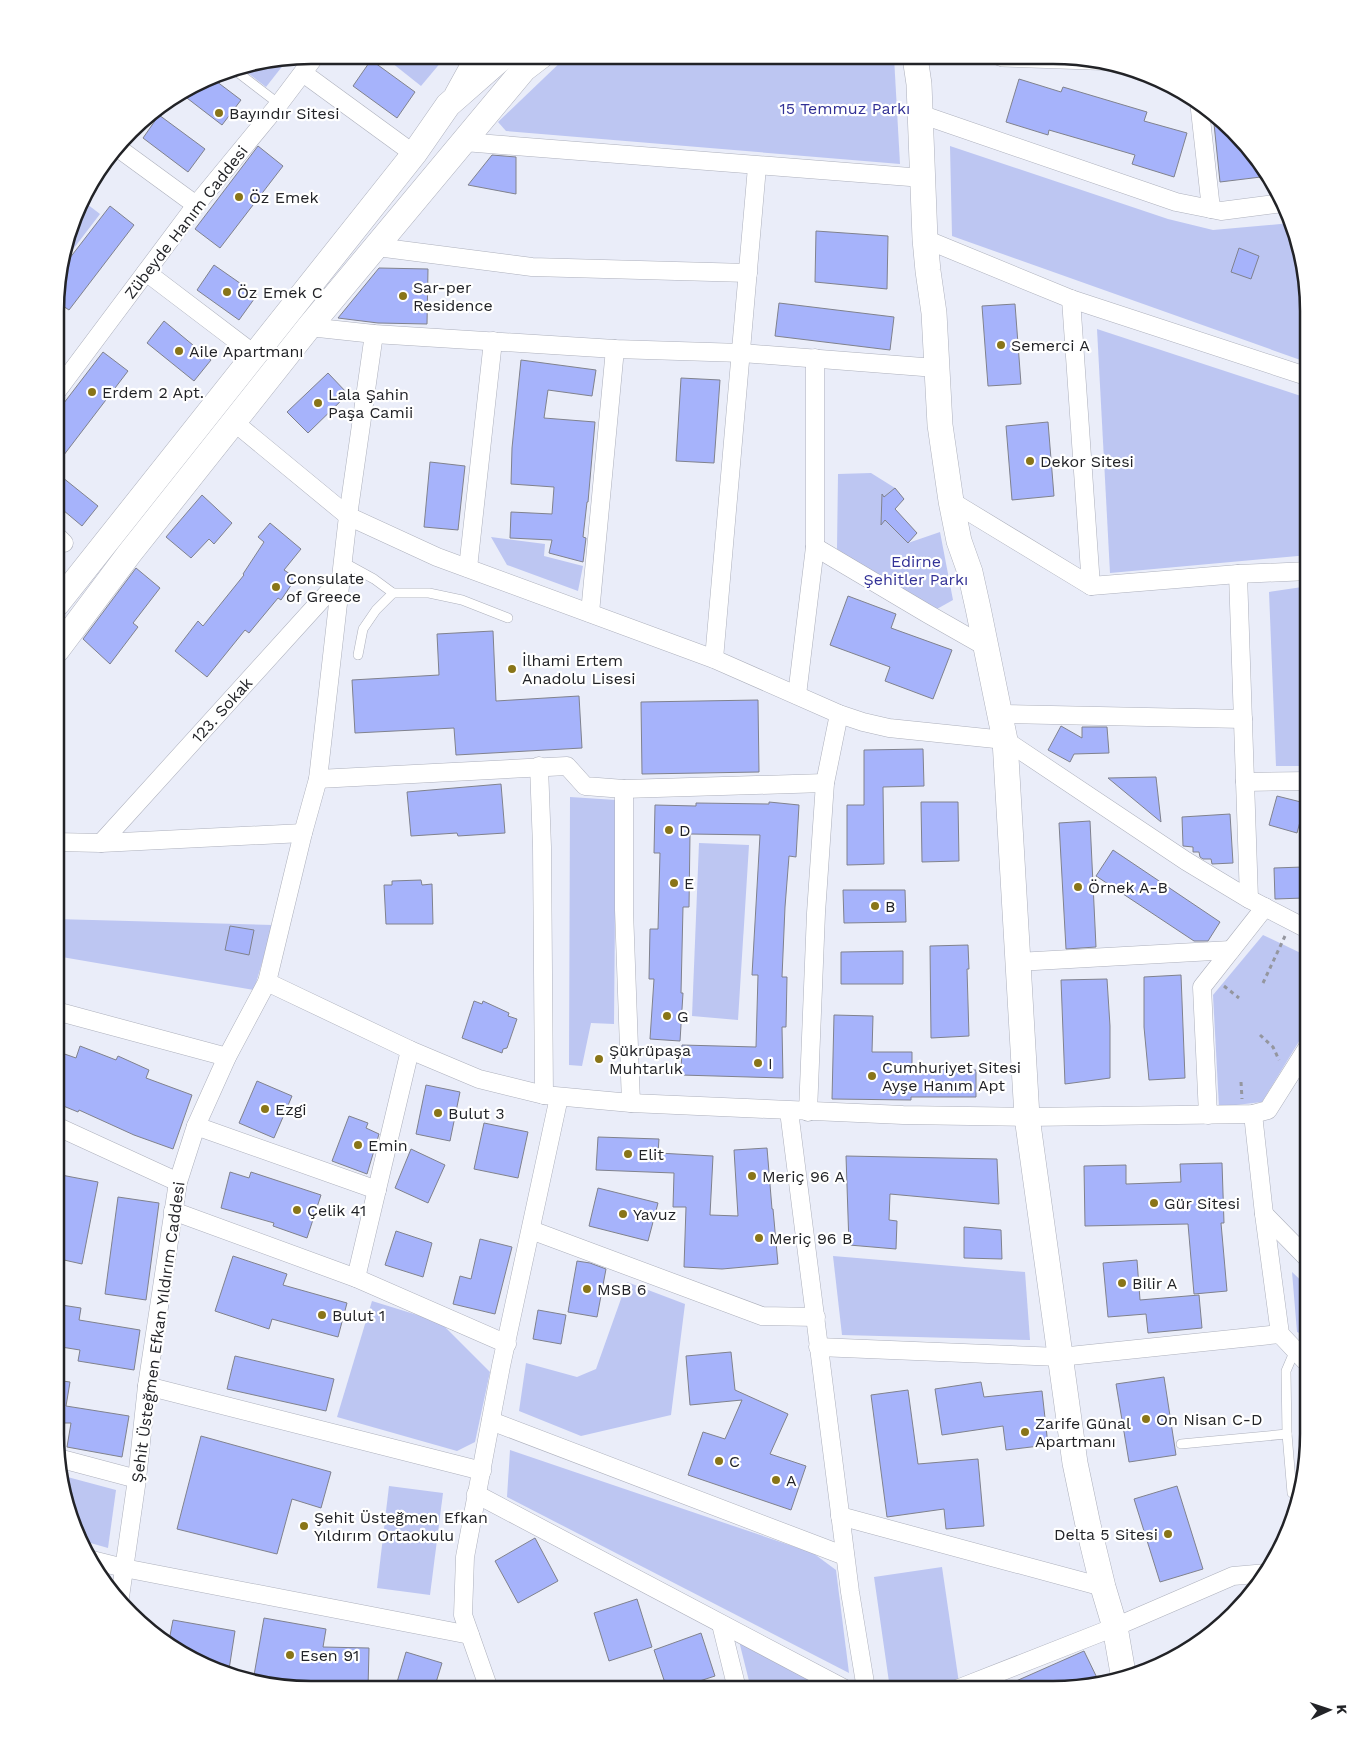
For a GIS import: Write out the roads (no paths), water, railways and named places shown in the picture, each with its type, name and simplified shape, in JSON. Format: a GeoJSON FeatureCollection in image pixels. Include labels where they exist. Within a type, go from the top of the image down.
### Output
{"type":"FeatureCollection","features":[{"type":"Feature","properties":{"kind":"main road"},"geometry":{"type":"LineString","coordinates":[[64,595],[414,154],[448,105],[495,64]]}},
{"type":"Feature","properties":{"kind":"main road"},"geometry":{"type":"LineString","coordinates":[[64,639],[129,554],[309,327],[524,69],[531,64]]}},
{"type":"Feature","properties":{"kind":"main road"},"geometry":{"type":"LineString","coordinates":[[916,64],[919,84],[925,239],[934,313],[940,425],[959,542],[970,572],[1005,740],[1027,1117],[1075,1463],[1103,1587],[1115,1627],[1123,1671]]}},
{"type":"Feature","properties":{"kind":"main road"},"geometry":{"type":"LineString","coordinates":[[919,84],[926,64]]}},
{"type":"Feature","properties":{"kind":"street","name":"Zübeyde Hanım Caddesi"},"geometry":{"type":"LineString","coordinates":[[64,382],[196,205],[310,64]]}},
{"type":"Feature","properties":{"kind":"street"},"geometry":{"type":"LineString","coordinates":[[448,105],[471,64]]}},
{"type":"Feature","properties":{"kind":"street"},"geometry":{"type":"LineString","coordinates":[[303,74],[414,154]]}},
{"type":"Feature","properties":{"kind":"street"},"geometry":{"type":"LineString","coordinates":[[1200,113],[1211,209]]}},
{"type":"Feature","properties":{"kind":"street"},"geometry":{"type":"LineString","coordinates":[[920,114],[1176,202],[1221,211],[1276,204]]}},
{"type":"Feature","properties":{"kind":"street"},"geometry":{"type":"LineString","coordinates":[[464,142],[923,178]]}},
{"type":"Feature","properties":{"kind":"street"},"geometry":{"type":"LineString","coordinates":[[122,151],[196,205]]}},
{"type":"Feature","properties":{"kind":"street"},"geometry":{"type":"LineString","coordinates":[[714,659],[757,166]]}},
{"type":"Feature","properties":{"kind":"street"},"geometry":{"type":"LineString","coordinates":[[925,239],[1071,299],[1300,374]]}},
{"type":"Feature","properties":{"kind":"street"},"geometry":{"type":"LineString","coordinates":[[377,247],[532,267],[748,273]]}},
{"type":"Feature","properties":{"kind":"street"},"geometry":{"type":"LineString","coordinates":[[146,272],[254,354]]}},
{"type":"Feature","properties":{"kind":"street"},"geometry":{"type":"LineString","coordinates":[[1071,299],[1092,586]]}},
{"type":"Feature","properties":{"kind":"street"},"geometry":{"type":"LineString","coordinates":[[309,327],[374,334],[615,349],[814,358],[936,368]]}},
{"type":"Feature","properties":{"kind":"street","name":"Şehit Üsteğmen Efkan Yıldırım Caddesi"},"geometry":{"type":"LineString","coordinates":[[121,1591],[147,1386],[178,1182],[196,1126],[227,1057],[267,982],[318,779],[348,516],[374,334]]}},
{"type":"Feature","properties":{"kind":"street"},"geometry":{"type":"LineString","coordinates":[[468,568],[493,341]]}},
{"type":"Feature","properties":{"kind":"street"},"geometry":{"type":"LineString","coordinates":[[590,612],[615,349]]}},
{"type":"Feature","properties":{"kind":"street"},"geometry":{"type":"LineString","coordinates":[[797,695],[815,547],[814,358]]}},
{"type":"Feature","properties":{"kind":"street"},"geometry":{"type":"LineString","coordinates":[[234,422],[348,516],[437,557],[714,659],[839,714],[863,722],[889,728],[1005,740],[1186,861],[1249,899],[1300,925]]}},
{"type":"Feature","properties":{"kind":"street"},"geometry":{"type":"LineString","coordinates":[[951,501],[1092,586],[1238,574],[1300,571]]}},
{"type":"Feature","properties":{"kind":"street"},"geometry":{"type":"LineString","coordinates":[[815,547],[986,647]]}},
{"type":"Feature","properties":{"kind":"street","name":"123. Sokak"},"geometry":{"type":"LineString","coordinates":[[102,843],[343,569]]}},
{"type":"Feature","properties":{"kind":"street"},"geometry":{"type":"LineString","coordinates":[[1238,574],[1249,899]]}},
{"type":"Feature","properties":{"kind":"street"},"geometry":{"type":"LineString","coordinates":[[808,1112],[816,913],[825,782],[839,714]]}},
{"type":"Feature","properties":{"kind":"street"},"geometry":{"type":"LineString","coordinates":[[1000,714],[1243,719]]}},
{"type":"Feature","properties":{"kind":"street"},"geometry":{"type":"LineString","coordinates":[[486,1681],[463,1614],[465,1558],[476,1494],[531,1230],[551,1096],[539,766]]}},
{"type":"Feature","properties":{"kind":"street"},"geometry":{"type":"LineString","coordinates":[[318,779],[539,766],[568,766],[585,786],[624,789],[825,782]]}},
{"type":"Feature","properties":{"kind":"street"},"geometry":{"type":"LineString","coordinates":[[1245,782],[1300,781]]}},
{"type":"Feature","properties":{"kind":"street"},"geometry":{"type":"LineString","coordinates":[[624,789],[624,910],[631,1103]]}},
{"type":"Feature","properties":{"kind":"street"},"geometry":{"type":"LineString","coordinates":[[64,842],[102,843],[303,833]]}},
{"type":"Feature","properties":{"kind":"street"},"geometry":{"type":"LineString","coordinates":[[1208,1115],[1202,987],[1265,907]]}},
{"type":"Feature","properties":{"kind":"street"},"geometry":{"type":"LineString","coordinates":[[1017,962],[1231,950]]}},
{"type":"Feature","properties":{"kind":"street"},"geometry":{"type":"LineString","coordinates":[[267,982],[410,1050],[479,1079],[551,1096],[631,1103],[903,1115],[1027,1117],[1208,1115],[1248,1110],[1268,1110],[1300,1059]]}},
{"type":"Feature","properties":{"kind":"street"},"geometry":{"type":"LineString","coordinates":[[64,1013],[227,1057]]}},
{"type":"Feature","properties":{"kind":"street"},"geometry":{"type":"LineString","coordinates":[[356,1278],[410,1050]]}},
{"type":"Feature","properties":{"kind":"street"},"geometry":{"type":"LineString","coordinates":[[1248,1110],[1280,1334],[1300,1356]]}},
{"type":"Feature","properties":{"kind":"street"},"geometry":{"type":"LineString","coordinates":[[789,1111],[845,1556],[865,1681]]}},
{"type":"Feature","properties":{"kind":"street"},"geometry":{"type":"LineString","coordinates":[[196,1126],[377,1190]]}},
{"type":"Feature","properties":{"kind":"street"},"geometry":{"type":"LineString","coordinates":[[64,1130],[178,1182]]}},
{"type":"Feature","properties":{"kind":"street"},"geometry":{"type":"LineString","coordinates":[[173,1211],[356,1278],[507,1344]]}},
{"type":"Feature","properties":{"kind":"street"},"geometry":{"type":"LineString","coordinates":[[1264,1214],[1300,1252]]}},
{"type":"Feature","properties":{"kind":"street"},"geometry":{"type":"LineString","coordinates":[[531,1230],[762,1316],[816,1317]]}},
{"type":"Feature","properties":{"kind":"street"},"geometry":{"type":"LineString","coordinates":[[818,1347],[1060,1357],[1280,1334]]}},
{"type":"Feature","properties":{"kind":"street"},"geometry":{"type":"LineString","coordinates":[[147,1386],[482,1471]]}},
{"type":"Feature","properties":{"kind":"street"},"geometry":{"type":"LineString","coordinates":[[491,1421],[845,1556]]}},
{"type":"Feature","properties":{"kind":"street"},"geometry":{"type":"LineString","coordinates":[[65,1460],[136,1479]]}},
{"type":"Feature","properties":{"kind":"street"},"geometry":{"type":"LineString","coordinates":[[476,1494],[828,1681]]}},
{"type":"Feature","properties":{"kind":"street"},"geometry":{"type":"LineString","coordinates":[[840,1516],[1103,1587]]}},
{"type":"Feature","properties":{"kind":"street"},"geometry":{"type":"LineString","coordinates":[[99,1562],[470,1635]]}},
{"type":"Feature","properties":{"kind":"street"},"geometry":{"type":"LineString","coordinates":[[980,1681],[1115,1627],[1232,1576],[1257,1574]]}},
{"type":"Feature","properties":{"kind":"street"},"geometry":{"type":"LineString","coordinates":[[721,1624],[735,1681]]}},
{"type":"Feature","properties":{"kind":"lane"},"geometry":{"type":"LineString","coordinates":[[240,74],[279,104]]}},
{"type":"Feature","properties":{"kind":"lane"},"geometry":{"type":"LineString","coordinates":[[343,569],[374,579],[393,593],[429,592],[462,600],[508,618]]}},
{"type":"Feature","properties":{"kind":"lane"},"geometry":{"type":"LineString","coordinates":[[358,655],[363,629],[376,610],[393,593]]}},
{"type":"Feature","properties":{"kind":"lane"},"geometry":{"type":"LineString","coordinates":[[1292,1493],[1287,1434],[1286,1371],[1295,1350]]}},
{"type":"Feature","properties":{"kind":"lane"},"geometry":{"type":"LineString","coordinates":[[1181,1444],[1287,1434]]}},
{"type":"Feature","properties":{"kind":"place","name":"Bayındır Sitesi"},"geometry":{"type":"Point","coordinates":[219,113]}},
{"type":"Feature","properties":{"kind":"place","name":"Öz Emek"},"geometry":{"type":"Point","coordinates":[239,197]}},
{"type":"Feature","properties":{"kind":"place","name":"Öz Emek C"},"geometry":{"type":"Point","coordinates":[227,292]}},
{"type":"Feature","properties":{"kind":"place","name":"Sar-per Residence"},"geometry":{"type":"Point","coordinates":[403,296]}},
{"type":"Feature","properties":{"kind":"place","name":"Semerci A"},"geometry":{"type":"Point","coordinates":[1001,345]}},
{"type":"Feature","properties":{"kind":"place","name":"Aile Apartmanı"},"geometry":{"type":"Point","coordinates":[179,351]}},
{"type":"Feature","properties":{"kind":"place","name":"Erdem 2 Apt."},"geometry":{"type":"Point","coordinates":[92,392]}},
{"type":"Feature","properties":{"kind":"place","name":"Lala Şahin Paşa Camii"},"geometry":{"type":"Point","coordinates":[318,403]}},
{"type":"Feature","properties":{"kind":"place","name":"Dekor Sitesi"},"geometry":{"type":"Point","coordinates":[1030,461]}},
{"type":"Feature","properties":{"kind":"place","name":"Consulate of Greece"},"geometry":{"type":"Point","coordinates":[276,587]}},
{"type":"Feature","properties":{"kind":"place","name":"İlhami Ertem Anadolu Lisesi"},"geometry":{"type":"Point","coordinates":[512,669]}},
{"type":"Feature","properties":{"kind":"place","name":"D"},"geometry":{"type":"Point","coordinates":[669,830]}},
{"type":"Feature","properties":{"kind":"place","name":"E"},"geometry":{"type":"Point","coordinates":[674,883]}},
{"type":"Feature","properties":{"kind":"place","name":"Örnek A-B"},"geometry":{"type":"Point","coordinates":[1078,887]}},
{"type":"Feature","properties":{"kind":"place","name":"B"},"geometry":{"type":"Point","coordinates":[875,906]}},
{"type":"Feature","properties":{"kind":"place","name":"G"},"geometry":{"type":"Point","coordinates":[667,1016]}},
{"type":"Feature","properties":{"kind":"place","name":"Şükrüpaşa Muhtarlık"},"geometry":{"type":"Point","coordinates":[599,1059]}},
{"type":"Feature","properties":{"kind":"place","name":"I"},"geometry":{"type":"Point","coordinates":[758,1063]}},
{"type":"Feature","properties":{"kind":"place","name":"Cumhuriyet Sitesi Ayşe Hanım Apt"},"geometry":{"type":"Point","coordinates":[872,1076]}},
{"type":"Feature","properties":{"kind":"place","name":"Ezgi"},"geometry":{"type":"Point","coordinates":[265,1109]}},
{"type":"Feature","properties":{"kind":"place","name":"Bulut 3"},"geometry":{"type":"Point","coordinates":[438,1113]}},
{"type":"Feature","properties":{"kind":"place","name":"Emin"},"geometry":{"type":"Point","coordinates":[358,1145]}},
{"type":"Feature","properties":{"kind":"place","name":"Elit"},"geometry":{"type":"Point","coordinates":[628,1154]}},
{"type":"Feature","properties":{"kind":"place","name":"Meriç 96 A"},"geometry":{"type":"Point","coordinates":[752,1176]}},
{"type":"Feature","properties":{"kind":"place","name":"Gür Sitesi"},"geometry":{"type":"Point","coordinates":[1154,1203]}},
{"type":"Feature","properties":{"kind":"place","name":"Çelik 41"},"geometry":{"type":"Point","coordinates":[297,1210]}},
{"type":"Feature","properties":{"kind":"place","name":"Yavuz"},"geometry":{"type":"Point","coordinates":[623,1214]}},
{"type":"Feature","properties":{"kind":"place","name":"Meriç 96 B"},"geometry":{"type":"Point","coordinates":[759,1238]}},
{"type":"Feature","properties":{"kind":"place","name":"Bilir A"},"geometry":{"type":"Point","coordinates":[1122,1283]}},
{"type":"Feature","properties":{"kind":"place","name":"MSB 6"},"geometry":{"type":"Point","coordinates":[587,1289]}},
{"type":"Feature","properties":{"kind":"place","name":"Bulut 1"},"geometry":{"type":"Point","coordinates":[322,1315]}},
{"type":"Feature","properties":{"kind":"place","name":"On Nisan C-D"},"geometry":{"type":"Point","coordinates":[1146,1419]}},
{"type":"Feature","properties":{"kind":"place","name":"Zarife Günal Apartmanı"},"geometry":{"type":"Point","coordinates":[1025,1432]}},
{"type":"Feature","properties":{"kind":"place","name":"C"},"geometry":{"type":"Point","coordinates":[719,1461]}},
{"type":"Feature","properties":{"kind":"place","name":"A"},"geometry":{"type":"Point","coordinates":[776,1480]}},
{"type":"Feature","properties":{"kind":"place","name":"Şehit Üsteğmen Efkan Yıldırım Ortaokulu"},"geometry":{"type":"Point","coordinates":[304,1526]}},
{"type":"Feature","properties":{"kind":"place","name":"Delta 5 Sitesi"},"geometry":{"type":"Point","coordinates":[1168,1534]}},
{"type":"Feature","properties":{"kind":"place","name":"Esen 91"},"geometry":{"type":"Point","coordinates":[290,1655]}},
{"type":"Feature","properties":{"kind":"park label","name":"15 Temmuz Parkı"},"geometry":{"type":"Point","coordinates":[845,108]}},
{"type":"Feature","properties":{"kind":"park label","name":"Edirne Şehitler Parkı"},"geometry":{"type":"Point","coordinates":[916,570]}}]}
